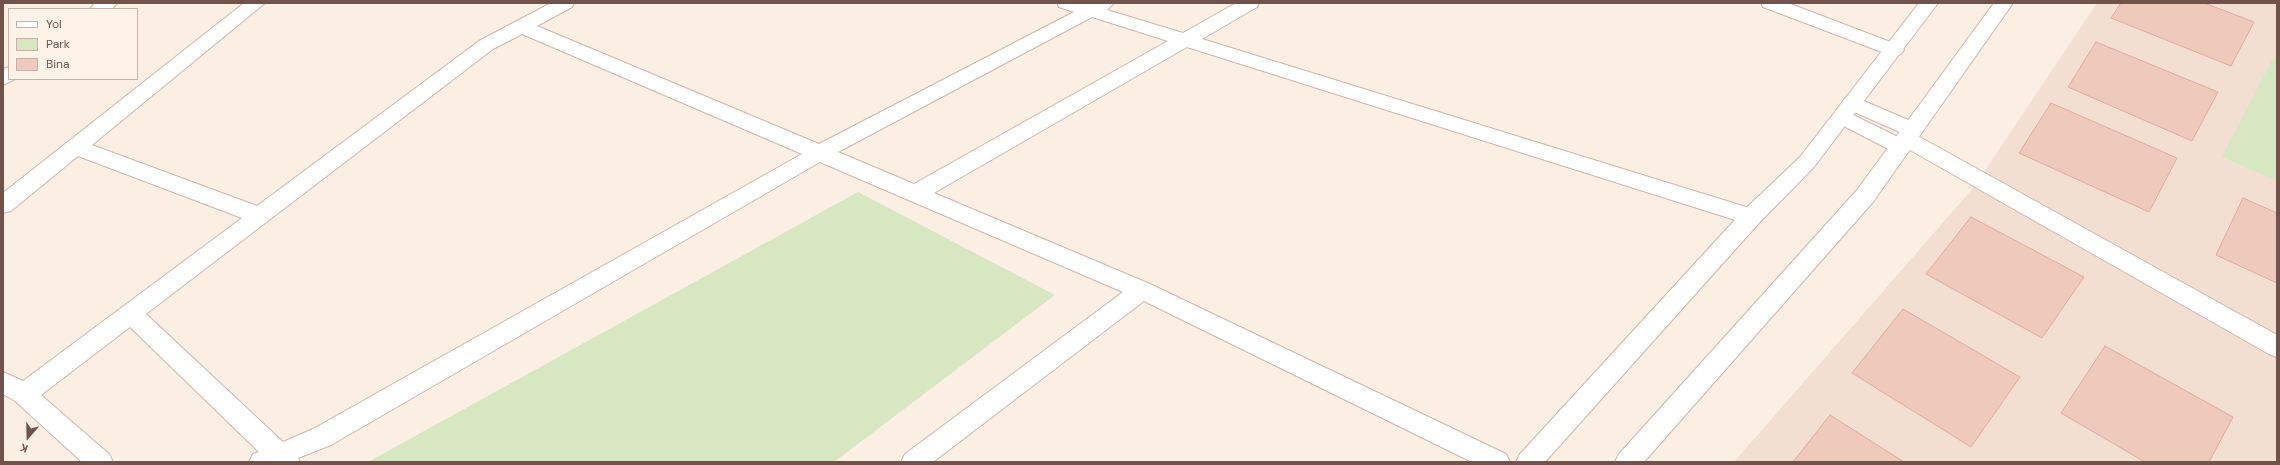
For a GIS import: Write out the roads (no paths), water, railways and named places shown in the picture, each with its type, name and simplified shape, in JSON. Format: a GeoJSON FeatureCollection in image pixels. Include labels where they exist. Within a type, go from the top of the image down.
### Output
{"type":"FeatureCollection","features":[{"type":"Feature","properties":{"kind":"street"},"geometry":{"type":"LineString","coordinates":[[3,205],[256,3]]}},
{"type":"Feature","properties":{"kind":"street"},"geometry":{"type":"LineString","coordinates":[[24,394],[486,45],[565,3]]}},
{"type":"Feature","properties":{"kind":"street"},"geometry":{"type":"LineString","coordinates":[[1066,3],[1097,7],[1185,40],[1751,217]]}},
{"type":"Feature","properties":{"kind":"street"},"geometry":{"type":"LineString","coordinates":[[916,193],[1250,3]]}},
{"type":"Feature","properties":{"kind":"street"},"geometry":{"type":"LineString","coordinates":[[1770,3],[1894,50]]}},
{"type":"Feature","properties":{"kind":"street"},"geometry":{"type":"LineString","coordinates":[[1528,462],[1751,217],[1807,162],[1929,3]]}},
{"type":"Feature","properties":{"kind":"street"},"geometry":{"type":"LineString","coordinates":[[1628,462],[1865,196],[2004,3]]}},
{"type":"Feature","properties":{"kind":"street"},"geometry":{"type":"LineString","coordinates":[[131,314],[276,459],[322,437],[821,152],[1097,7]]}},
{"type":"Feature","properties":{"kind":"street"},"geometry":{"type":"LineString","coordinates":[[521,26],[821,152],[1142,290],[1497,462]]}},
{"type":"Feature","properties":{"kind":"street"},"geometry":{"type":"LineString","coordinates":[[1847,110],[1907,139],[2277,347]]}},
{"type":"Feature","properties":{"kind":"street"},"geometry":{"type":"LineString","coordinates":[[76,147],[260,216]]}},
{"type":"Feature","properties":{"kind":"street"},"geometry":{"type":"LineString","coordinates":[[914,462],[1142,290]]}},
{"type":"Feature","properties":{"kind":"street"},"geometry":{"type":"LineString","coordinates":[[3,382],[24,394],[100,462]]}}]}
